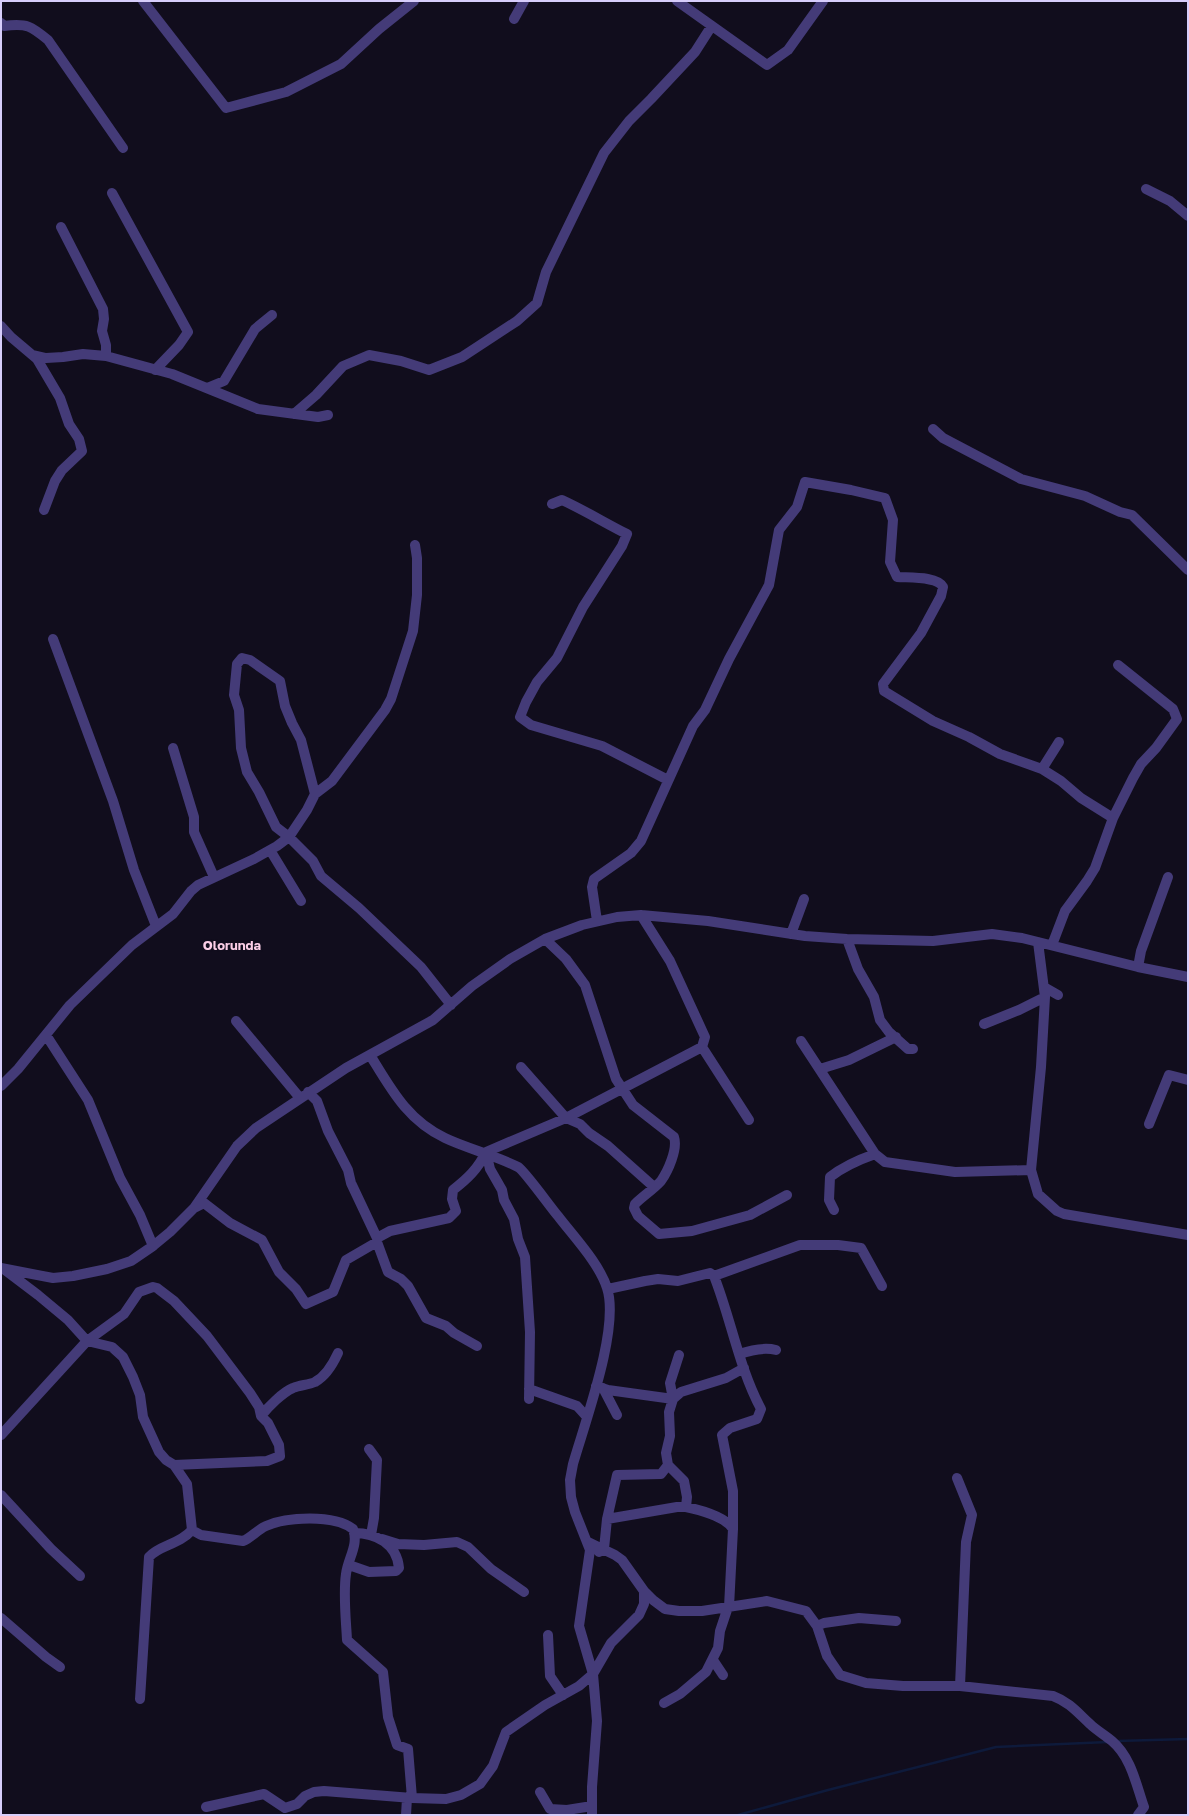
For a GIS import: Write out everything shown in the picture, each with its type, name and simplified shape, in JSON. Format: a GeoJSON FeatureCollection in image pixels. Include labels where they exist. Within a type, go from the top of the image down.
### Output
{"type":"FeatureCollection","features":[{"type":"Feature","properties":{"kind":"street"},"geometry":{"type":"LineString","coordinates":[[143,1],[226,108],[286,92],[341,64],[379,29],[414,1]]}},
{"type":"Feature","properties":{"kind":"street"},"geometry":{"type":"LineString","coordinates":[[514,19],[524,1]]}},
{"type":"Feature","properties":{"kind":"street"},"geometry":{"type":"LineString","coordinates":[[677,1],[711,27],[767,65],[788,50],[823,1]]}},
{"type":"Feature","properties":{"kind":"street"},"geometry":{"type":"LineString","coordinates":[[1,23],[4,26],[32,26],[48,40],[122,148]]}},
{"type":"Feature","properties":{"kind":"street"},"geometry":{"type":"LineString","coordinates":[[294,414],[316,395],[343,366],[368,355],[401,361],[429,370],[462,357],[517,321],[538,303],[546,272],[604,154],[629,121],[695,52],[711,27]]}},
{"type":"Feature","properties":{"kind":"street"},"geometry":{"type":"LineString","coordinates":[[1146,189],[1170,201],[1188,216]]}},
{"type":"Feature","properties":{"kind":"street"},"geometry":{"type":"LineString","coordinates":[[112,193],[188,332],[179,346],[155,370]]}},
{"type":"Feature","properties":{"kind":"street"},"geometry":{"type":"LineString","coordinates":[[62,227],[103,309],[104,319],[102,331],[106,345],[106,356]]}},
{"type":"Feature","properties":{"kind":"street"},"geometry":{"type":"LineString","coordinates":[[207,388],[224,382],[255,329],[272,315]]}},
{"type":"Feature","properties":{"kind":"street"},"geometry":{"type":"LineString","coordinates":[[1,326],[10,337],[37,359],[60,398],[69,424],[79,439],[82,448],[82,451],[62,470],[55,481],[44,510]]}},
{"type":"Feature","properties":{"kind":"street"},"geometry":{"type":"LineString","coordinates":[[33,355],[46,358],[63,358],[83,354],[106,356],[172,374],[258,409],[318,417],[328,415]]}},
{"type":"Feature","properties":{"kind":"street"},"geometry":{"type":"LineString","coordinates":[[933,429],[943,438],[1021,479],[1085,496],[1120,512],[1132,515],[1188,570]]}},
{"type":"Feature","properties":{"kind":"street"},"geometry":{"type":"LineString","coordinates":[[597,921],[592,887],[594,879],[631,853],[641,841],[693,726],[705,710],[729,660],[769,585],[779,530],[797,507],[805,482],[885,498],[893,520],[890,562],[897,577],[934,580],[940,583],[943,587],[941,596],[921,633],[885,680],[882,686],[884,691],[933,721],[969,736],[1000,754],[1042,769],[1061,781],[1081,798],[1113,818]]}},
{"type":"Feature","properties":{"kind":"street"},"geometry":{"type":"LineString","coordinates":[[552,504],[562,500],[585,510],[600,521],[627,534],[618,553],[583,607],[557,658],[537,682],[520,717],[531,725],[602,746],[668,780]]}},
{"type":"Feature","properties":{"kind":"street"},"geometry":{"type":"LineString","coordinates":[[1,1086],[18,1069],[70,1005],[132,945],[173,914],[191,891],[198,885],[270,850],[289,837],[307,810],[315,794],[332,781],[385,710],[391,699],[413,631],[417,595],[416,545]]}},
{"type":"Feature","properties":{"kind":"street"},"geometry":{"type":"LineString","coordinates":[[53,639],[113,801],[134,870],[156,926]]}},
{"type":"Feature","properties":{"kind":"street"},"geometry":{"type":"LineString","coordinates":[[315,794],[301,740],[285,706],[280,681],[250,660],[242,658],[236,664],[234,695],[239,710],[241,748],[247,772],[259,792],[276,827],[289,837],[313,861],[321,876],[364,913],[421,967],[451,1005]]}},
{"type":"Feature","properties":{"kind":"street"},"geometry":{"type":"LineString","coordinates":[[1052,945],[1064,911],[1095,868],[1120,802],[1141,764],[1156,748],[1177,719],[1173,709],[1118,664]]}},
{"type":"Feature","properties":{"kind":"street"},"geometry":{"type":"LineString","coordinates":[[1042,769],[1059,742]]}},
{"type":"Feature","properties":{"kind":"street"},"geometry":{"type":"LineString","coordinates":[[173,748],[192,812],[194,832],[214,877]]}},
{"type":"Feature","properties":{"kind":"street"},"geometry":{"type":"LineString","coordinates":[[270,850],[300,901]]}},
{"type":"Feature","properties":{"kind":"street"},"geometry":{"type":"LineString","coordinates":[[1138,967],[1141,951],[1168,878]]}},
{"type":"Feature","properties":{"kind":"street"},"geometry":{"type":"LineString","coordinates":[[791,934],[804,899]]}},
{"type":"Feature","properties":{"kind":"street"},"geometry":{"type":"LineString","coordinates":[[194,1208],[204,1203],[230,1223],[262,1240],[279,1272],[296,1289],[306,1304],[334,1292],[346,1260],[390,1231],[449,1218],[456,1211],[452,1199],[453,1190],[471,1176],[486,1152],[566,1118],[702,1047],[705,1037],[670,961],[653,931],[641,915]]}},
{"type":"Feature","properties":{"kind":"street"},"geometry":{"type":"LineString","coordinates":[[2,1268],[53,1278],[73,1276],[107,1269],[131,1261],[170,1232],[194,1208],[237,1146],[256,1128],[304,1095],[370,1055],[434,1020],[472,986],[510,959],[545,939],[597,921],[616,917],[641,915],[708,921],[791,934],[847,938],[933,941],[992,934],[1052,945],[1138,967],[1188,977]]}},
{"type":"Feature","properties":{"kind":"street"},"geometry":{"type":"LineString","coordinates":[[847,938],[858,969],[874,997],[880,1020],[889,1032],[908,1049],[913,1049]]}},
{"type":"Feature","properties":{"kind":"street"},"geometry":{"type":"LineString","coordinates":[[545,939],[566,959],[585,985],[616,1079],[633,1105],[674,1137],[675,1148],[665,1173],[660,1181],[635,1204],[634,1208],[638,1216],[659,1234],[692,1231],[750,1215],[787,1195]]}},
{"type":"Feature","properties":{"kind":"street"},"geometry":{"type":"LineString","coordinates":[[1038,942],[1044,992],[1041,1067],[1031,1170],[1038,1194],[1056,1211],[1064,1214],[1188,1235]]}},
{"type":"Feature","properties":{"kind":"street"},"geometry":{"type":"LineString","coordinates":[[984,1024],[1019,1010],[1044,992],[1058,995]]}},
{"type":"Feature","properties":{"kind":"street"},"geometry":{"type":"LineString","coordinates":[[236,1021],[304,1095],[317,1101],[328,1131],[348,1170],[350,1183],[377,1240],[388,1272],[401,1279],[408,1286],[426,1318],[446,1326],[454,1333],[477,1346]]}},
{"type":"Feature","properties":{"kind":"street"},"geometry":{"type":"LineString","coordinates":[[46,1035],[88,1100],[120,1178],[140,1215],[153,1246]]}},
{"type":"Feature","properties":{"kind":"street"},"geometry":{"type":"LineString","coordinates":[[820,1069],[849,1060],[896,1037]]}},
{"type":"Feature","properties":{"kind":"street"},"geometry":{"type":"LineString","coordinates":[[802,1041],[874,1154],[885,1162],[955,1172],[1031,1170]]}},
{"type":"Feature","properties":{"kind":"street"},"geometry":{"type":"LineString","coordinates":[[702,1047],[749,1120]]}},
{"type":"Feature","properties":{"kind":"street"},"geometry":{"type":"LineString","coordinates":[[370,1055],[404,1108],[424,1124],[445,1138],[486,1152],[520,1168],[593,1262],[608,1289],[608,1330],[599,1387],[587,1417],[573,1464],[570,1480],[571,1497],[575,1512],[590,1550],[579,1626],[593,1674],[597,1721],[592,1787],[592,1811],[550,1809],[540,1792]]}},
{"type":"Feature","properties":{"kind":"street"},"geometry":{"type":"LineString","coordinates":[[521,1068],[566,1118],[580,1124],[589,1133],[608,1146],[654,1187]]}},
{"type":"Feature","properties":{"kind":"street"},"geometry":{"type":"LineString","coordinates":[[1149,1124],[1169,1075],[1188,1080]]}},
{"type":"Feature","properties":{"kind":"street"},"geometry":{"type":"LineString","coordinates":[[486,1152],[490,1169],[502,1190],[504,1200],[514,1219],[518,1238],[525,1257],[530,1319],[529,1394],[577,1406],[587,1417]]}},
{"type":"Feature","properties":{"kind":"street"},"geometry":{"type":"LineString","coordinates":[[834,1210],[829,1200],[830,1177],[841,1168],[874,1154]]}},
{"type":"Feature","properties":{"kind":"street"},"geometry":{"type":"LineString","coordinates":[[714,1276],[800,1245],[838,1245],[861,1248],[882,1286]]}},
{"type":"Feature","properties":{"kind":"street"},"geometry":{"type":"LineString","coordinates":[[2,1268],[68,1320],[87,1341],[112,1347],[123,1357],[140,1395],[143,1417],[159,1452],[166,1460],[174,1465],[187,1484],[192,1530]]}},
{"type":"Feature","properties":{"kind":"street"},"geometry":{"type":"LineString","coordinates":[[608,1289],[658,1279],[678,1281],[703,1273],[710,1273],[714,1276],[753,1394],[761,1409],[757,1419],[730,1428],[722,1435],[733,1491],[734,1528],[728,1607],[720,1631],[718,1648],[706,1672],[693,1684],[664,1703]]}},
{"type":"Feature","properties":{"kind":"street"},"geometry":{"type":"LineString","coordinates":[[1,1435],[87,1341],[124,1314],[139,1292],[147,1288],[157,1288],[174,1301],[207,1336],[250,1393],[259,1408],[261,1416],[268,1423],[279,1445],[280,1456],[267,1461],[174,1465]]}},
{"type":"Feature","properties":{"kind":"street"},"geometry":{"type":"LineString","coordinates":[[739,1354],[752,1350],[776,1350]]}},
{"type":"Feature","properties":{"kind":"street"},"geometry":{"type":"LineString","coordinates":[[261,1416],[269,1406],[292,1388],[314,1382],[322,1376],[333,1365],[338,1353]]}},
{"type":"Feature","properties":{"kind":"street"},"geometry":{"type":"LineString","coordinates":[[679,1355],[670,1383],[672,1399],[669,1412],[670,1436],[666,1453],[668,1465],[684,1481],[687,1497],[686,1507]]}},
{"type":"Feature","properties":{"kind":"street"},"geometry":{"type":"LineString","coordinates":[[599,1387],[672,1399],[681,1392],[726,1378],[744,1368]]}},
{"type":"Feature","properties":{"kind":"street"},"geometry":{"type":"LineString","coordinates":[[599,1387],[617,1416]]}},
{"type":"Feature","properties":{"kind":"street"},"geometry":{"type":"LineString","coordinates":[[369,1449],[377,1460],[374,1518],[371,1535]]}},
{"type":"Feature","properties":{"kind":"street"},"geometry":{"type":"LineString","coordinates":[[604,1549],[607,1519],[617,1475],[661,1474],[668,1465]]}},
{"type":"Feature","properties":{"kind":"street"},"geometry":{"type":"LineString","coordinates":[[957,1478],[972,1515],[966,1542],[960,1686]]}},
{"type":"Feature","properties":{"kind":"street"},"geometry":{"type":"LineString","coordinates":[[1,1495],[51,1549],[80,1576]]}},
{"type":"Feature","properties":{"kind":"street"},"geometry":{"type":"LineString","coordinates":[[607,1519],[677,1507],[686,1507],[701,1510],[729,1522],[734,1528]]}},
{"type":"Feature","properties":{"kind":"street"},"geometry":{"type":"LineString","coordinates":[[192,1530],[206,1536],[242,1541],[267,1525],[288,1520],[315,1519],[349,1526],[356,1538],[346,1574],[347,1640],[383,1672],[388,1717],[397,1745],[408,1749],[410,1798],[406,1815]]}},
{"type":"Feature","properties":{"kind":"street"},"geometry":{"type":"LineString","coordinates":[[140,1699],[149,1557],[152,1553],[181,1540],[192,1530]]}},
{"type":"Feature","properties":{"kind":"street"},"geometry":{"type":"LineString","coordinates":[[354,1533],[365,1533],[398,1544],[424,1545],[457,1542],[468,1547],[491,1569],[524,1592]]}},
{"type":"Feature","properties":{"kind":"street"},"geometry":{"type":"LineString","coordinates":[[349,1565],[369,1572],[396,1571],[399,1568],[399,1563],[392,1549],[382,1539]]}},
{"type":"Feature","properties":{"kind":"street"},"geometry":{"type":"LineString","coordinates":[[588,1542],[604,1549],[622,1560],[644,1591],[653,1600],[665,1608],[687,1611],[766,1601],[806,1611],[817,1626],[827,1656],[840,1675],[866,1683],[903,1686],[960,1686],[1053,1696],[1066,1701],[1094,1728],[1113,1742],[1124,1755],[1130,1766],[1144,1807],[1138,1815]]}},
{"type":"Feature","properties":{"kind":"street"},"geometry":{"type":"LineString","coordinates":[[588,1557],[604,1549]]}},
{"type":"Feature","properties":{"kind":"street"},"geometry":{"type":"LineString","coordinates":[[206,1806],[264,1794],[285,1808],[297,1804],[305,1796],[314,1792],[324,1791],[410,1798],[446,1799],[461,1795],[480,1784],[493,1766],[506,1732],[545,1705],[579,1686],[593,1674],[611,1643],[639,1615],[644,1604],[644,1591]]}},
{"type":"Feature","properties":{"kind":"street"},"geometry":{"type":"LineString","coordinates":[[1,1618],[46,1657],[60,1667]]}},
{"type":"Feature","properties":{"kind":"street"},"geometry":{"type":"LineString","coordinates":[[817,1626],[859,1618],[896,1621]]}},
{"type":"Feature","properties":{"kind":"street"},"geometry":{"type":"LineString","coordinates":[[548,1635],[550,1676],[563,1695]]}},
{"type":"Feature","properties":{"kind":"street"},"geometry":{"type":"LineString","coordinates":[[713,1660],[723,1675]]}},
{"type":"Feature","properties":{"kind":"waterway"},"geometry":{"type":"LineString","coordinates":[[1117,1741],[1188,1739]]}},
{"type":"Feature","properties":{"kind":"waterway"},"geometry":{"type":"LineString","coordinates":[[738,1815],[828,1790],[996,1747],[1108,1742]]}},
{"type":"Feature","properties":{"kind":"district","name":"Olorunda"},"geometry":{"type":"Point","coordinates":[232,945]}}]}
